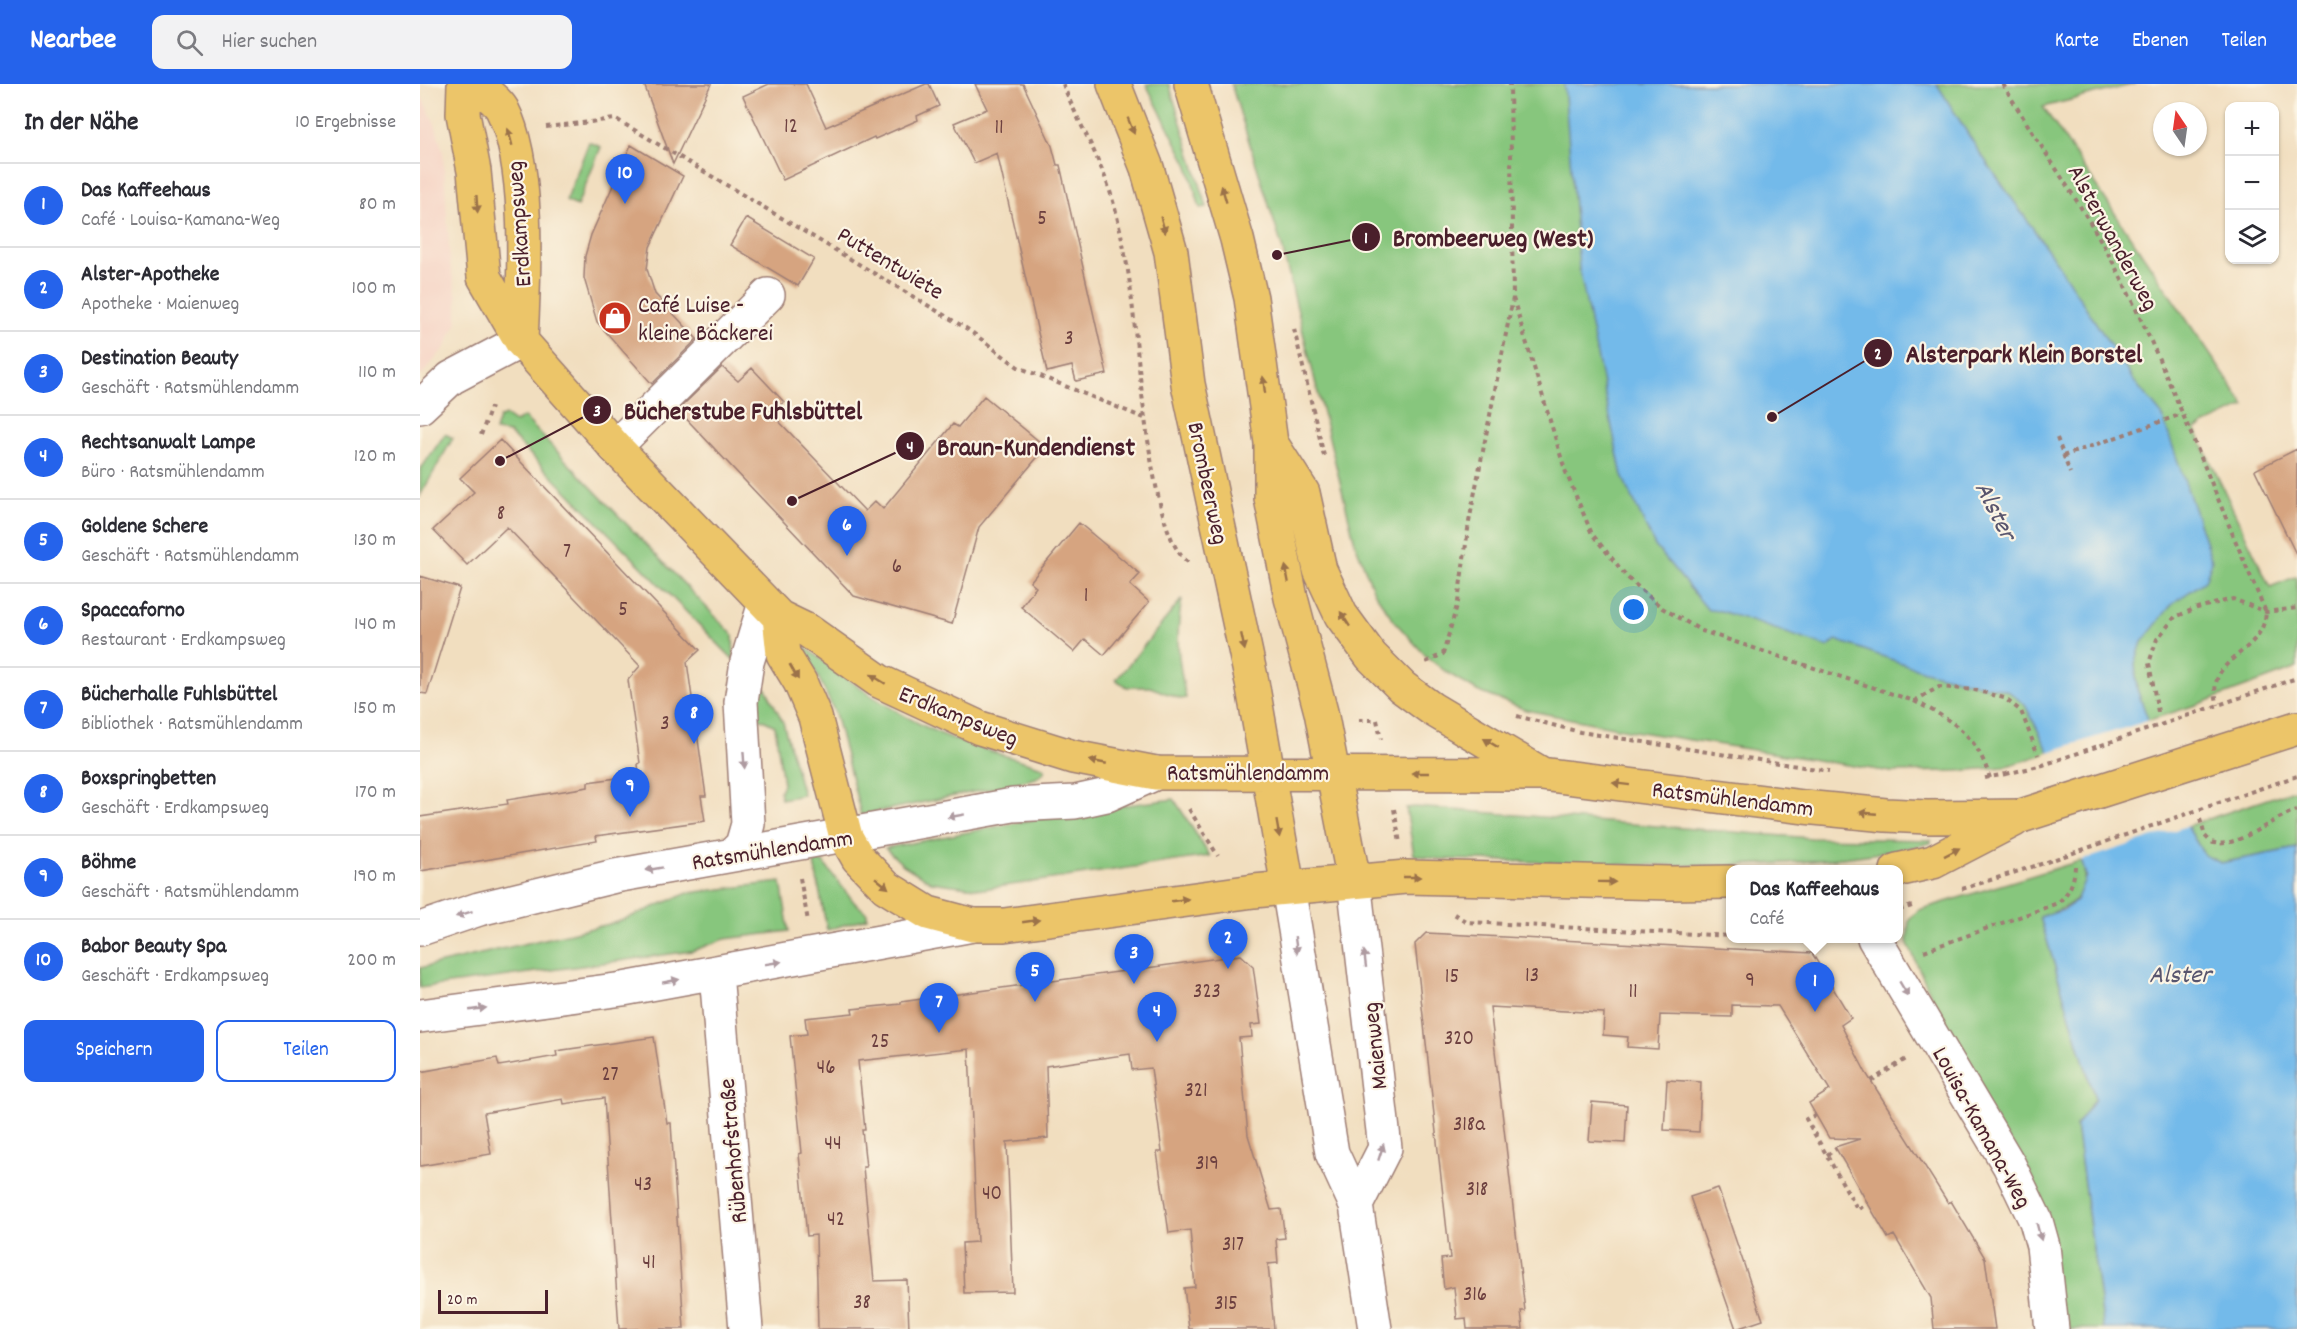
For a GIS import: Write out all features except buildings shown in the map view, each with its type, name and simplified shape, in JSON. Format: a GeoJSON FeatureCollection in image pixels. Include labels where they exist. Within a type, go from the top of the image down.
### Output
{"type":"FeatureCollection","features":[{"type":"Feature","properties":{"kind":"main road","name":"Erdkampsweg"},"geometry":{"type":"LineString","coordinates":[[464,84],[463,114],[474,171],[484,277],[521,341],[615,447],[772,610],[808,631],[879,681],[980,728],[1062,754],[1156,772]]}},
{"type":"Feature","properties":{"kind":"main road","name":"Erdkampsweg"},"geometry":{"type":"LineString","coordinates":[[475,84],[501,107],[517,167],[524,269],[521,341]]}},
{"type":"Feature","properties":{"kind":"main road","name":"Brombeerweg"},"geometry":{"type":"LineString","coordinates":[[1114,84],[1147,168],[1171,252],[1188,384],[1268,772],[1288,887]]}},
{"type":"Feature","properties":{"kind":"main road"},"geometry":{"type":"LineString","coordinates":[[1191,84],[1237,239],[1251,298],[1271,443],[1271,498],[1291,598],[1322,712],[1354,881]]}},
{"type":"Feature","properties":{"kind":"main road"},"geometry":{"type":"LineString","coordinates":[[1271,443],[1304,493],[1320,570],[1341,615],[1371,656],[1402,687],[1432,709],[1541,774]]}},
{"type":"Feature","properties":{"kind":"main road"},"geometry":{"type":"LineString","coordinates":[[772,610],[783,654],[800,682],[815,717],[846,837],[858,858],[886,887],[928,913],[973,925],[1004,925],[1288,887],[1406,877],[1726,882]]}},
{"type":"Feature","properties":{"kind":"main road","name":"Ratsmühlendamm"},"geometry":{"type":"LineString","coordinates":[[1903,869],[1933,862],[2021,816],[2297,729]]}},
{"type":"Feature","properties":{"kind":"main road","name":"Ratsmühlendamm"},"geometry":{"type":"LineString","coordinates":[[1156,772],[1541,774],[1874,814],[1926,817],[2021,816]]}},
{"type":"Feature","properties":{"kind":"street"},"geometry":{"type":"LineString","coordinates":[[615,447],[768,295]]}},
{"type":"Feature","properties":{"kind":"street"},"geometry":{"type":"LineString","coordinates":[[420,407],[451,378],[521,341]]}},
{"type":"Feature","properties":{"kind":"street"},"geometry":{"type":"LineString","coordinates":[[732,855],[742,845],[748,824],[741,702],[747,662],[772,610]]}},
{"type":"Feature","properties":{"kind":"street","name":"Ratsmühlendamm"},"geometry":{"type":"LineString","coordinates":[[420,929],[479,909],[549,891],[732,855],[794,843],[846,837],[1013,806],[1075,802],[1107,795],[1156,772]]}},
{"type":"Feature","properties":{"kind":"street","name":"Maienweg"},"geometry":{"type":"LineString","coordinates":[[1354,881],[1385,1148],[1356,1205]]}},
{"type":"Feature","properties":{"kind":"street"},"geometry":{"type":"LineString","coordinates":[[1288,887],[1332,1153],[1356,1205],[1375,1329]]}},
{"type":"Feature","properties":{"kind":"street"},"geometry":{"type":"LineString","coordinates":[[420,1016],[622,989],[973,925]]}},
{"type":"Feature","properties":{"kind":"street","name":"Louisa-Kamana-Weg"},"geometry":{"type":"LineString","coordinates":[[1882,952],[2009,1165],[2027,1200],[2043,1246],[2052,1329]]}},
{"type":"Feature","properties":{"kind":"street","name":"Rübenhofstraße"},"geometry":{"type":"LineString","coordinates":[[716,973],[746,1329]]}},
{"type":"Feature","properties":{"kind":"path"},"geometry":{"type":"LineString","coordinates":[[1063,84],[1099,162],[1112,201],[1127,262],[1144,418],[1166,530],[1182,560]]}},
{"type":"Feature","properties":{"kind":"path"},"geometry":{"type":"LineString","coordinates":[[1419,665],[1443,654],[1448,641],[1513,298],[1510,84]]}},
{"type":"Feature","properties":{"kind":"path","name":"Alsterwanderweg"},"geometry":{"type":"LineString","coordinates":[[2003,84],[2025,122],[2080,204],[2121,278],[2266,612]]}},
{"type":"Feature","properties":{"kind":"path","name":"Puttentwiete"},"geometry":{"type":"LineString","coordinates":[[543,128],[616,119],[969,330],[1018,368],[1144,418]]}},
{"type":"Feature","properties":{"kind":"path"},"geometry":{"type":"LineString","coordinates":[[1513,298],[1565,470],[1592,534],[1628,578],[1662,608],[1702,631],[1914,701],[1946,717],[1971,737],[1990,777]]}},
{"type":"Feature","properties":{"kind":"path"},"geometry":{"type":"LineString","coordinates":[[1293,326],[1324,458]]}},
{"type":"Feature","properties":{"kind":"path"},"geometry":{"type":"LineString","coordinates":[[481,435],[491,407]]}},
{"type":"Feature","properties":{"kind":"path"},"geometry":{"type":"LineString","coordinates":[[2063,456],[2182,414]]}},
{"type":"Feature","properties":{"kind":"path"},"geometry":{"type":"LineString","coordinates":[[2057,438],[2070,473]]}},
{"type":"Feature","properties":{"kind":"path"},"geometry":{"type":"LineString","coordinates":[[2158,712],[2149,663],[2157,639],[2175,617],[2197,608],[2233,599],[2266,612],[2297,608]]}},
{"type":"Feature","properties":{"kind":"path"},"geometry":{"type":"LineString","coordinates":[[2218,705],[2213,691],[2216,677],[2227,663],[2250,646],[2265,625],[2266,612]]}},
{"type":"Feature","properties":{"kind":"path"},"geometry":{"type":"LineString","coordinates":[[1981,779],[2043,765],[2297,678]]}},
{"type":"Feature","properties":{"kind":"path"},"geometry":{"type":"LineString","coordinates":[[1914,701],[1939,687],[1975,690],[2004,698],[2021,711],[2038,755]]}},
{"type":"Feature","properties":{"kind":"path"},"geometry":{"type":"LineString","coordinates":[[1512,714],[1580,732],[1836,772]]}},
{"type":"Feature","properties":{"kind":"path"},"geometry":{"type":"LineString","coordinates":[[1353,720],[1377,720],[1381,740]]}},
{"type":"Feature","properties":{"kind":"path"},"geometry":{"type":"LineString","coordinates":[[1961,890],[2297,776]]}},
{"type":"Feature","properties":{"kind":"path"},"geometry":{"type":"LineString","coordinates":[[1188,807],[1218,856]]}},
{"type":"Feature","properties":{"kind":"path"},"geometry":{"type":"LineString","coordinates":[[1394,809],[1401,850]]}},
{"type":"Feature","properties":{"kind":"path"},"geometry":{"type":"LineString","coordinates":[[2200,819],[2205,836],[2211,842],[2228,844],[2283,814],[2297,810]]}},
{"type":"Feature","properties":{"kind":"path"},"geometry":{"type":"LineString","coordinates":[[1882,952],[1908,957],[2058,903],[2074,883],[2075,866]]}},
{"type":"Feature","properties":{"kind":"path"},"geometry":{"type":"LineString","coordinates":[[800,874],[809,924]]}},
{"type":"Feature","properties":{"kind":"path"},"geometry":{"type":"LineString","coordinates":[[1903,909],[1917,904]]}},
{"type":"Feature","properties":{"kind":"path"},"geometry":{"type":"LineString","coordinates":[[1467,922],[1726,936]]}},
{"type":"Feature","properties":{"kind":"path"},"geometry":{"type":"LineString","coordinates":[[1816,1115],[1806,1119],[1858,1209],[1867,1203]]}},
{"type":"Feature","properties":{"kind":"path"},"geometry":{"type":"LineString","coordinates":[[1827,1155],[1836,1149]]}},
{"type":"Feature","properties":{"kind":"shaded area"},"geometry":{"type":"Polygon","coordinates":[[[420,93],[435,124],[443,152],[450,263],[457,298],[457,321],[446,346],[420,377],[420,93]]]}},
{"type":"Feature","properties":{"kind":"green space"},"geometry":{"type":"Polygon","coordinates":[[[1146,84],[1169,84],[1207,207],[1200,208],[1188,166],[1146,84]]]}},
{"type":"Feature","properties":{"kind":"green space"},"geometry":{"type":"Polygon","coordinates":[[[1231,84],[2135,84],[2043,107],[2245,406],[2195,429],[2270,587],[2297,576],[2297,668],[2202,703],[2004,767],[1957,771],[1891,772],[1628,730],[1526,710],[1477,691],[1427,657],[1395,622],[1374,592],[1355,543],[1282,247],[1231,84]]]}},
{"type":"Feature","properties":{"kind":"green space"},"geometry":{"type":"Polygon","coordinates":[[[589,142],[601,147],[577,206],[566,201],[589,142]]]}},
{"type":"Feature","properties":{"kind":"green space"},"geometry":{"type":"Polygon","coordinates":[[[505,415],[515,422],[524,417],[733,635],[734,660],[509,433],[495,431],[499,418],[505,415]]]}},
{"type":"Feature","properties":{"kind":"green space"},"geometry":{"type":"Polygon","coordinates":[[[445,434],[453,438],[420,496],[420,470],[445,434]]]}},
{"type":"Feature","properties":{"kind":"green space"},"geometry":{"type":"Polygon","coordinates":[[[1182,599],[1178,648],[1186,698],[1181,699],[1150,687],[1127,687],[1116,680],[1182,599]]]}},
{"type":"Feature","properties":{"kind":"green space"},"geometry":{"type":"Polygon","coordinates":[[[797,641],[872,696],[920,724],[965,743],[1043,767],[1045,771],[1036,778],[1008,785],[861,815],[835,713],[817,674],[797,641]]]}},
{"type":"Feature","properties":{"kind":"green space"},"geometry":{"type":"Polygon","coordinates":[[[763,683],[783,722],[803,795],[781,799],[780,791],[783,784],[775,726],[751,714],[754,699],[763,683]]]}},
{"type":"Feature","properties":{"kind":"green space"},"geometry":{"type":"Polygon","coordinates":[[[2297,789],[2297,848],[2221,863],[2204,855],[2187,826],[2297,789]]]}},
{"type":"Feature","properties":{"kind":"green space"},"geometry":{"type":"Polygon","coordinates":[[[1174,799],[1210,856],[983,889],[931,882],[903,865],[885,848],[1078,811],[1174,799]]]}},
{"type":"Feature","properties":{"kind":"green space"},"geometry":{"type":"Polygon","coordinates":[[[1406,808],[1811,838],[1931,840],[1931,843],[1872,854],[1749,865],[1623,865],[1438,859],[1414,855],[1406,808]]]}},
{"type":"Feature","properties":{"kind":"green space"},"geometry":{"type":"Polygon","coordinates":[[[2083,860],[2084,884],[2076,899],[2061,909],[2040,917],[2095,1099],[2076,1125],[2104,1329],[2061,1329],[1976,1095],[1907,942],[1909,919],[1919,910],[2083,860]]]}},
{"type":"Feature","properties":{"kind":"green space"},"geometry":{"type":"Polygon","coordinates":[[[822,861],[854,902],[867,913],[867,918],[827,930],[814,863],[822,861]]]}},
{"type":"Feature","properties":{"kind":"green space"},"geometry":{"type":"Polygon","coordinates":[[[781,882],[789,931],[725,939],[692,951],[420,988],[420,968],[618,922],[688,893],[781,882]]]}},
{"type":"Feature","properties":{"kind":"water","name":"Alster"},"geometry":{"type":"Polygon","coordinates":[[[1564,84],[1937,84],[1978,150],[2055,260],[2133,380],[2162,415],[2212,561],[2205,581],[2173,603],[2142,642],[2135,664],[2137,689],[2187,826],[2204,855],[2221,863],[2297,848],[2297,1329],[2104,1329],[2076,1125],[2095,1099],[2040,917],[2063,910],[2076,901],[2086,876],[2048,750],[2025,705],[2008,691],[1924,671],[1836,640],[1828,647],[1721,611],[1708,610],[1655,546],[1622,476],[1579,268],[1564,84]]]}},
{"type":"Feature","properties":{"kind":"pier"},"geometry":{"type":"Polygon","coordinates":[[[2150,720],[2190,825],[2080,861],[2045,753],[2150,720]]]}},
{"type":"Feature","properties":{"kind":"place","name":"Babor Beauty Spa"},"geometry":{"type":"Point","coordinates":[625,204]}},
{"type":"Feature","properties":{"kind":"place","name":"Brombeerweg (West)"},"geometry":{"type":"Point","coordinates":[1277,255]}},
{"type":"Feature","properties":{"kind":"place","name":"Café Luise - kleine Bäckerei"},"geometry":{"type":"Point","coordinates":[615,318]}},
{"type":"Feature","properties":{"kind":"place","name":"Alsterpark Klein Borstel"},"geometry":{"type":"Point","coordinates":[1772,417]}},
{"type":"Feature","properties":{"kind":"place","name":"Bücherstube Fuhlsbüttel"},"geometry":{"type":"Point","coordinates":[500,461]}},
{"type":"Feature","properties":{"kind":"place","name":"Braun-Kundendienst"},"geometry":{"type":"Point","coordinates":[792,501]}},
{"type":"Feature","properties":{"kind":"place","name":"Spaccaforno"},"geometry":{"type":"Point","coordinates":[847,556]}},
{"type":"Feature","properties":{"kind":"place","name":"Boxspringbetten"},"geometry":{"type":"Point","coordinates":[694,744]}},
{"type":"Feature","properties":{"kind":"place","name":"Böhme"},"geometry":{"type":"Point","coordinates":[630,817]}},
{"type":"Feature","properties":{"kind":"place","name":"Alster-Apotheke"},"geometry":{"type":"Point","coordinates":[1228,969]}},
{"type":"Feature","properties":{"kind":"place","name":"Destination Beauty"},"geometry":{"type":"Point","coordinates":[1134,984]}},
{"type":"Feature","properties":{"kind":"place","name":"Goldene Schere"},"geometry":{"type":"Point","coordinates":[1035,1002]}},
{"type":"Feature","properties":{"kind":"place","name":"Das Kaffeehaus"},"geometry":{"type":"Point","coordinates":[1815,1012]}},
{"type":"Feature","properties":{"kind":"place","name":"Bücherhalle Fuhlsbüttel"},"geometry":{"type":"Point","coordinates":[939,1033]}},
{"type":"Feature","properties":{"kind":"place","name":"Rechtsanwalt Lampe"},"geometry":{"type":"Point","coordinates":[1157,1042]}}]}
